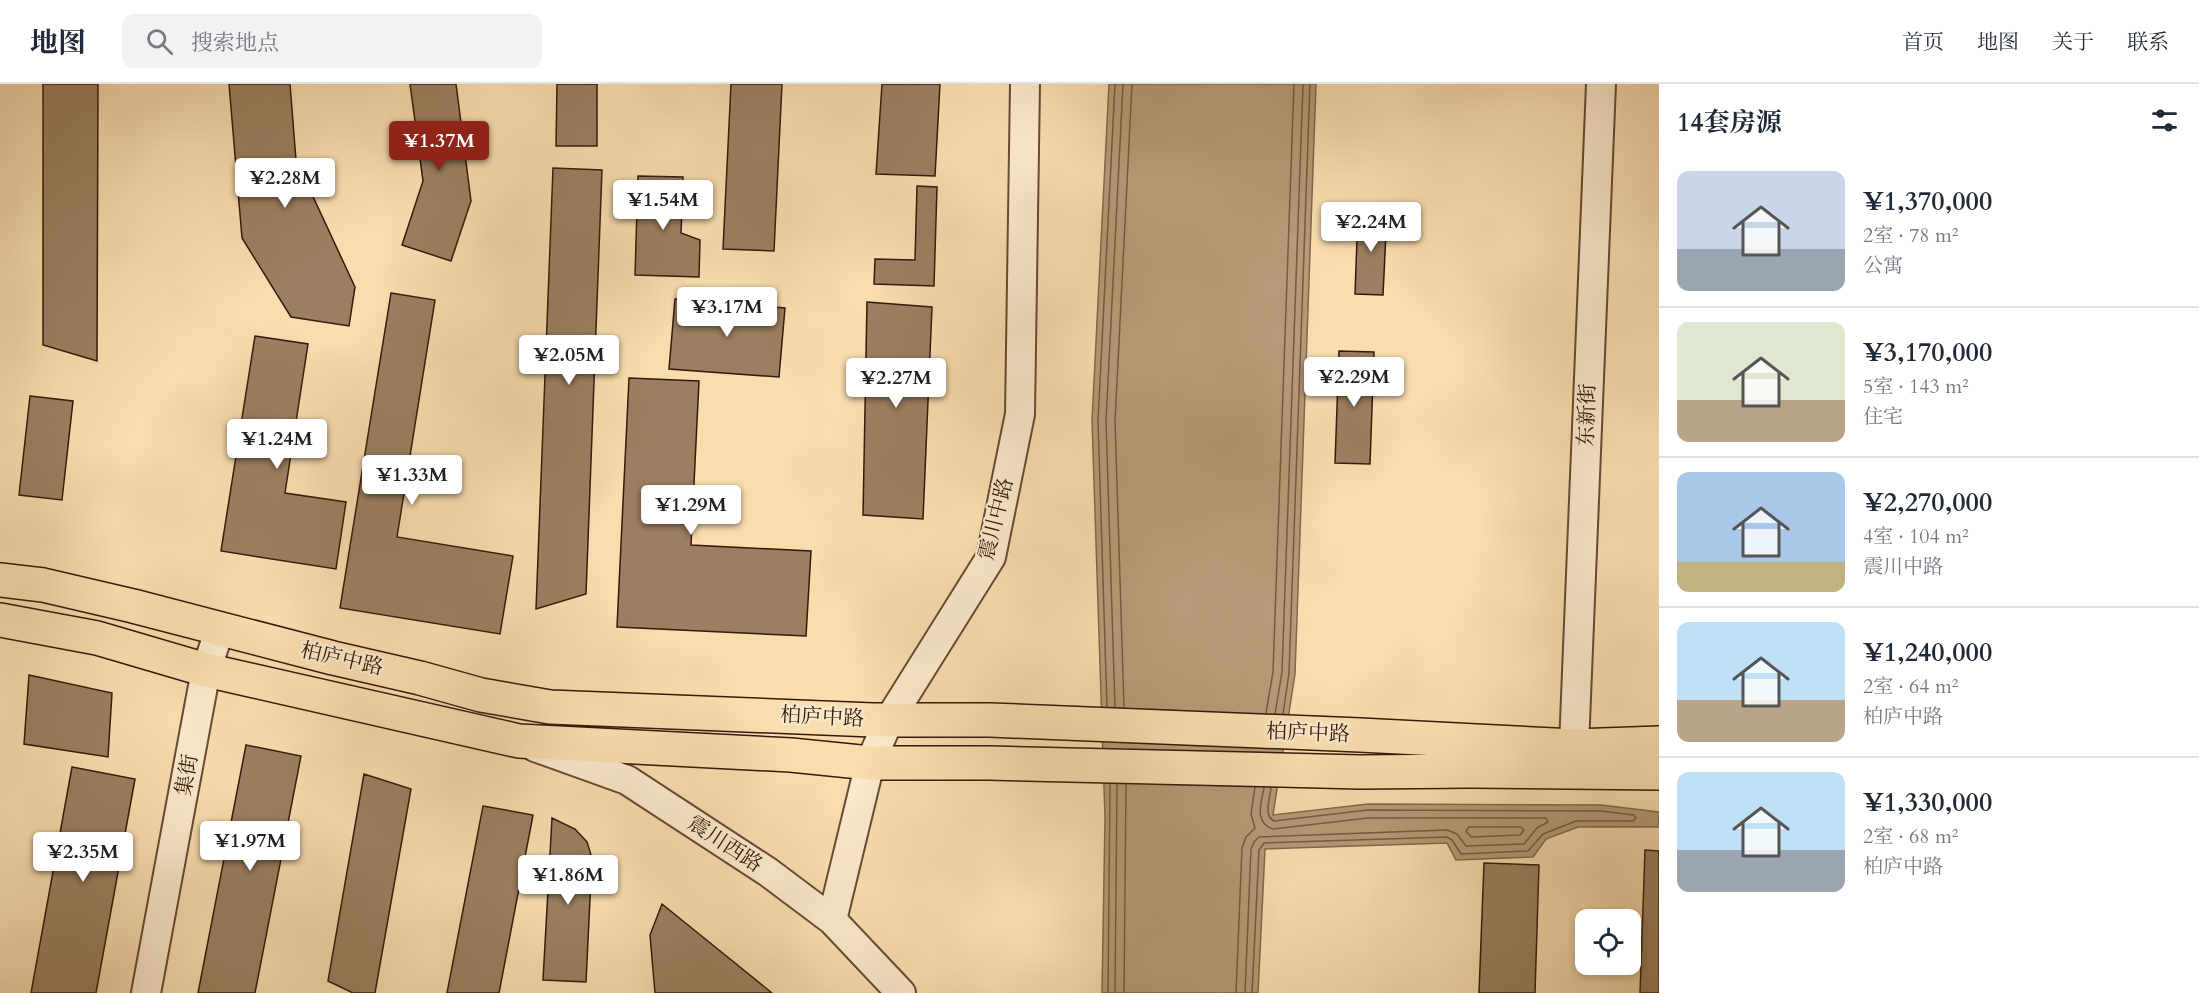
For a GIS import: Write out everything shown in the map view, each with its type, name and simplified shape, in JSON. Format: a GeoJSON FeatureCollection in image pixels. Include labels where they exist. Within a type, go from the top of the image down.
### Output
{"type":"FeatureCollection","features":[{"type":"Feature","properties":{"kind":"main road","name":"柏庐中路"},"geometry":{"type":"LineString","coordinates":[[0,580],[43,585],[481,695],[550,707],[632,712],[889,720],[990,720],[1574,746],[1659,743]]}},
{"type":"Feature","properties":{"kind":"main road","name":"柏庐中路"},"geometry":{"type":"LineString","coordinates":[[0,620],[98,638],[206,670],[519,741],[791,755],[870,763],[989,763],[1360,772],[1659,773]]}},
{"type":"Feature","properties":{"kind":"street","name":"震川中路"},"geometry":{"type":"LineString","coordinates":[[832,920],[870,763],[889,720],[991,557],[1020,414],[1025,84]]}},
{"type":"Feature","properties":{"kind":"street","name":"东新街"},"geometry":{"type":"LineString","coordinates":[[1574,746],[1601,84]]}},
{"type":"Feature","properties":{"kind":"street","name":"集街"},"geometry":{"type":"LineString","coordinates":[[146,993],[206,670],[220,629]]}},
{"type":"Feature","properties":{"kind":"street","name":"震川西路"},"geometry":{"type":"LineString","coordinates":[[519,741],[627,780],[768,872],[832,920],[901,993]]}},
{"type":"Feature","properties":{"kind":"water"},"geometry":{"type":"Polygon","coordinates":[[[1109,84],[1316,84],[1295,674],[1273,815],[1368,804],[1601,805],[1659,812],[1659,827],[1578,827],[1546,839],[1533,857],[1456,860],[1447,843],[1265,849],[1258,993],[1102,993],[1105,817],[1092,421],[1109,84]]]}},
{"type":"Feature","properties":{"kind":"building"},"geometry":{"type":"Polygon","coordinates":[[[43,84],[98,84],[97,361],[43,345],[43,84]]]}},
{"type":"Feature","properties":{"kind":"building"},"geometry":{"type":"Polygon","coordinates":[[[229,84],[290,84],[296,160],[355,287],[349,326],[291,317],[242,238],[229,84]]]}},
{"type":"Feature","properties":{"kind":"building"},"geometry":{"type":"Polygon","coordinates":[[[410,84],[456,84],[471,201],[451,261],[402,245],[423,181],[410,84]]]}},
{"type":"Feature","properties":{"kind":"building"},"geometry":{"type":"Polygon","coordinates":[[[557,84],[597,84],[597,146],[556,146],[557,84]]]}},
{"type":"Feature","properties":{"kind":"building"},"geometry":{"type":"Polygon","coordinates":[[[731,84],[782,84],[774,251],[723,249],[731,84]]]}},
{"type":"Feature","properties":{"kind":"building"},"geometry":{"type":"Polygon","coordinates":[[[882,84],[940,84],[935,176],[876,174],[882,84]]]}},
{"type":"Feature","properties":{"kind":"building"},"geometry":{"type":"Polygon","coordinates":[[[553,168],[602,170],[586,594],[536,609],[553,168]]]}},
{"type":"Feature","properties":{"kind":"building"},"geometry":{"type":"Polygon","coordinates":[[[638,176],[683,177],[681,233],[700,240],[699,277],[635,275],[638,176]]]}},
{"type":"Feature","properties":{"kind":"building"},"geometry":{"type":"Polygon","coordinates":[[[917,186],[937,187],[934,286],[874,284],[875,259],[915,260],[917,186]]]}},
{"type":"Feature","properties":{"kind":"building"},"geometry":{"type":"Polygon","coordinates":[[[1358,211],[1387,213],[1383,295],[1355,294],[1358,211]]]}},
{"type":"Feature","properties":{"kind":"building"},"geometry":{"type":"Polygon","coordinates":[[[391,293],[435,300],[397,537],[513,556],[500,634],[340,608],[391,293]]]}},
{"type":"Feature","properties":{"kind":"building"},"geometry":{"type":"Polygon","coordinates":[[[675,299],[785,308],[779,377],[669,369],[675,299]]]}},
{"type":"Feature","properties":{"kind":"building"},"geometry":{"type":"Polygon","coordinates":[[[867,302],[932,307],[923,519],[863,515],[867,302]]]}},
{"type":"Feature","properties":{"kind":"building"},"geometry":{"type":"Polygon","coordinates":[[[255,336],[308,344],[285,493],[346,502],[336,569],[221,551],[255,336]]]}},
{"type":"Feature","properties":{"kind":"building"},"geometry":{"type":"Polygon","coordinates":[[[1339,351],[1374,352],[1370,464],[1335,463],[1339,351]]]}},
{"type":"Feature","properties":{"kind":"building"},"geometry":{"type":"Polygon","coordinates":[[[629,378],[699,381],[691,545],[811,551],[806,636],[617,627],[629,378]]]}},
{"type":"Feature","properties":{"kind":"building"},"geometry":{"type":"Polygon","coordinates":[[[30,396],[73,401],[62,500],[19,495],[30,396]]]}},
{"type":"Feature","properties":{"kind":"building"},"geometry":{"type":"Polygon","coordinates":[[[29,675],[112,693],[108,757],[24,744],[29,675]]]}},
{"type":"Feature","properties":{"kind":"building"},"geometry":{"type":"Polygon","coordinates":[[[246,745],[301,756],[255,993],[198,993],[246,745]]]}},
{"type":"Feature","properties":{"kind":"building"},"geometry":{"type":"Polygon","coordinates":[[[72,767],[135,779],[96,993],[31,993],[72,767]]]}},
{"type":"Feature","properties":{"kind":"building"},"geometry":{"type":"Polygon","coordinates":[[[364,774],[411,789],[375,993],[353,993],[328,981],[364,774]]]}},
{"type":"Feature","properties":{"kind":"building"},"geometry":{"type":"Polygon","coordinates":[[[483,806],[533,815],[499,993],[447,993],[483,806]]]}},
{"type":"Feature","properties":{"kind":"building"},"geometry":{"type":"Polygon","coordinates":[[[552,818],[575,829],[587,842],[592,858],[586,982],[543,980],[552,818]]]}},
{"type":"Feature","properties":{"kind":"building"},"geometry":{"type":"Polygon","coordinates":[[[1645,850],[1659,851],[1659,993],[1640,993],[1645,850]]]}},
{"type":"Feature","properties":{"kind":"building"},"geometry":{"type":"Polygon","coordinates":[[[1484,863],[1539,865],[1535,993],[1479,993],[1484,863]]]}},
{"type":"Feature","properties":{"kind":"building"},"geometry":{"type":"Polygon","coordinates":[[[662,904],[772,993],[655,993],[650,935],[662,904]]]}}]}
